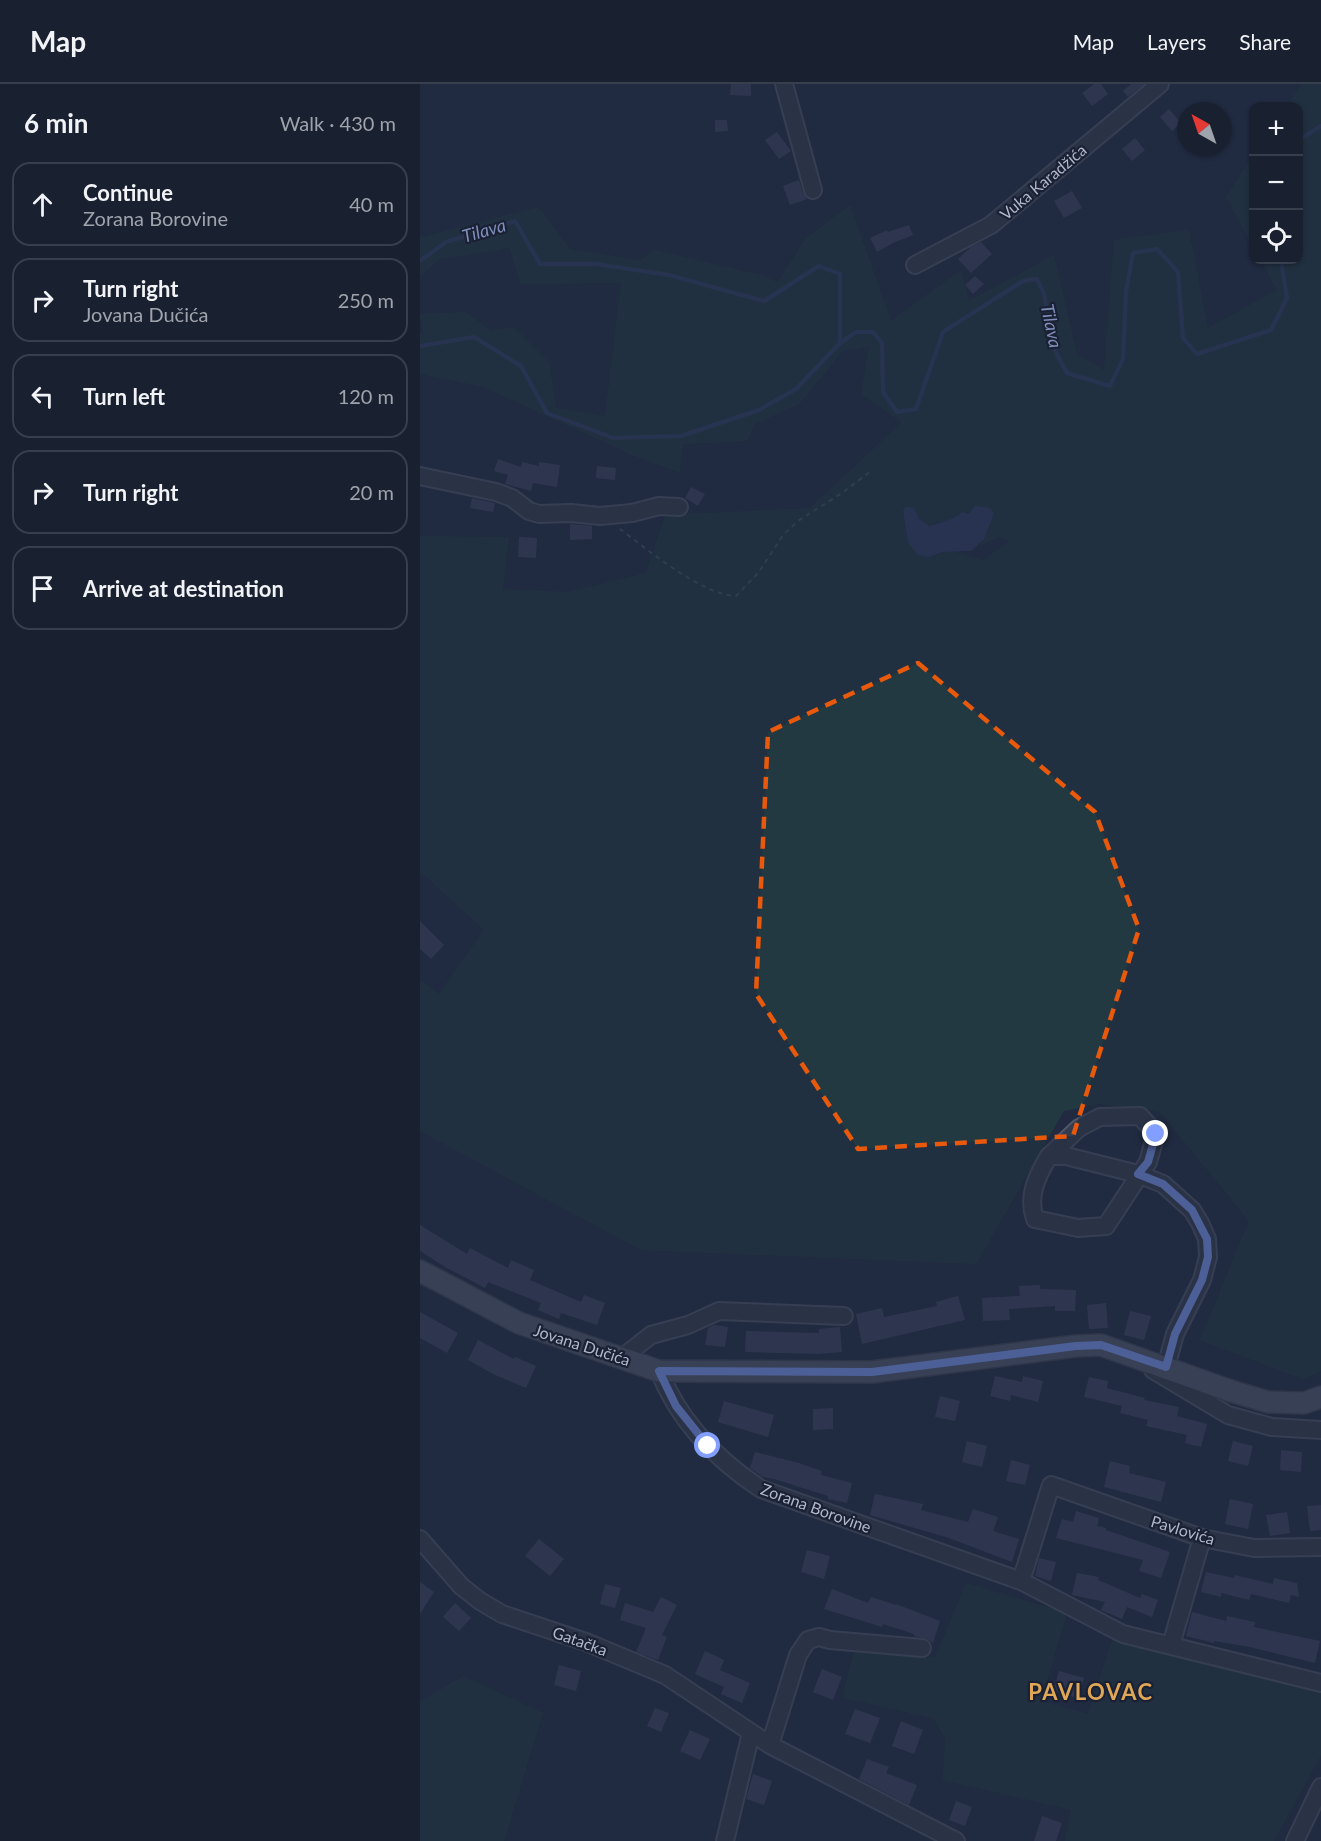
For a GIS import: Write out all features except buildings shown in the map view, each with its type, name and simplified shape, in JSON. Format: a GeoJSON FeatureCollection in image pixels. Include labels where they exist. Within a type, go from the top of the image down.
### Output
{"type":"FeatureCollection","features":[{"type":"Feature","properties":{"kind":"main road","name":"Jovana Dučića"},"geometry":{"type":"LineString","coordinates":[[420,1271],[519,1323],[659,1371],[872,1372],[1101,1345],[1268,1402],[1304,1403],[1321,1397]]}},
{"type":"Feature","properties":{"kind":"street"},"geometry":{"type":"LineString","coordinates":[[784,84],[813,190]]}},
{"type":"Feature","properties":{"kind":"street","name":"Vuka Karadžića"},"geometry":{"type":"LineString","coordinates":[[915,265],[991,225],[1160,84]]}},
{"type":"Feature","properties":{"kind":"street"},"geometry":{"type":"LineString","coordinates":[[420,476],[496,492],[512,498],[529,511],[538,514],[571,513],[600,516],[632,513],[659,506],[679,507]]}},
{"type":"Feature","properties":{"kind":"street"},"geometry":{"type":"LineString","coordinates":[[1140,1116],[1156,1134],[1148,1162],[1106,1226],[1077,1228],[1035,1219],[1031,1206],[1036,1178],[1049,1156],[1079,1128],[1100,1117],[1140,1116]]}},
{"type":"Feature","properties":{"kind":"street"},"geometry":{"type":"LineString","coordinates":[[1049,1156],[1066,1156],[1138,1174],[1163,1184],[1192,1210],[1207,1239],[1208,1257],[1202,1280],[1175,1334],[1166,1367]]}},
{"type":"Feature","properties":{"kind":"street"},"geometry":{"type":"LineString","coordinates":[[622,1358],[651,1335],[688,1325],[719,1311],[844,1316]]}},
{"type":"Feature","properties":{"kind":"street"},"geometry":{"type":"LineString","coordinates":[[1129,1355],[1228,1415],[1272,1427],[1321,1430]]}},
{"type":"Feature","properties":{"kind":"street","name":"Zorana Borovine"},"geometry":{"type":"LineString","coordinates":[[659,1371],[676,1406],[708,1446],[728,1466],[760,1490],[1021,1581],[1123,1634],[1321,1683]]}},
{"type":"Feature","properties":{"kind":"street","name":"Pavlovića"},"geometry":{"type":"LineString","coordinates":[[1021,1581],[1050,1485],[1203,1538],[1254,1548],[1321,1547]]}},
{"type":"Feature","properties":{"kind":"street"},"geometry":{"type":"LineString","coordinates":[[1171,1646],[1203,1538]]}},
{"type":"Feature","properties":{"kind":"street","name":"Gatačka"},"geometry":{"type":"LineString","coordinates":[[420,1539],[461,1586],[502,1614],[586,1642],[664,1675],[770,1745],[956,1841]]}},
{"type":"Feature","properties":{"kind":"street"},"geometry":{"type":"LineString","coordinates":[[770,1745],[798,1655],[808,1640],[819,1637],[830,1640],[922,1648]]}},
{"type":"Feature","properties":{"kind":"street"},"geometry":{"type":"LineString","coordinates":[[725,1841],[751,1733]]}},
{"type":"Feature","properties":{"kind":"street"},"geometry":{"type":"LineString","coordinates":[[1295,1841],[1321,1787]]}},
{"type":"Feature","properties":{"kind":"path"},"geometry":{"type":"LineString","coordinates":[[600,516],[672,567],[726,596],[736,596],[759,572],[783,535],[798,521],[871,471]]}},
{"type":"Feature","properties":{"kind":"highlighted area"},"geometry":{"type":"Polygon","coordinates":[[[918,663],[1095,812],[1139,929],[1073,1136],[858,1149],[756,994],[768,732],[918,663]]]}},
{"type":"Feature","properties":{"kind":"shaded area"},"geometry":{"type":"Polygon","coordinates":[[[1302,84],[1321,84],[1321,1371],[1302,1379],[1200,1340],[1249,1221],[1159,1111],[1099,1104],[1064,1111],[976,1264],[641,1250],[420,1131],[420,980],[439,994],[484,930],[420,871],[420,536],[509,537],[503,589],[568,592],[646,573],[665,515],[810,508],[902,422],[861,394],[869,346],[843,351],[799,404],[755,424],[747,441],[683,444],[680,470],[684,474],[632,455],[484,387],[420,374],[420,333],[423,334],[420,314],[466,312],[491,331],[514,327],[549,362],[556,408],[605,416],[621,283],[521,284],[510,248],[439,259],[420,276],[420,235],[422,237],[538,207],[570,249],[640,260],[655,250],[761,275],[778,282],[806,238],[850,205],[891,321],[961,270],[969,301],[1054,255],[1077,354],[1104,370],[1114,240],[1189,230],[1208,328],[1277,290],[1263,264],[1303,264],[1303,102],[1290,102],[1302,84]],[[914,508],[903,511],[906,534],[936,555],[952,551],[983,560],[1010,541],[1000,537],[979,546],[994,514],[963,512],[945,523],[937,522],[929,526],[920,520],[914,508]]]}},
{"type":"Feature","properties":{"kind":"shaded area"},"geometry":{"type":"Polygon","coordinates":[[[1249,162],[1249,240],[1226,197],[1249,162]]]}},
{"type":"Feature","properties":{"kind":"shaded area"},"geometry":{"type":"Polygon","coordinates":[[[966,1583],[1067,1613],[1041,1701],[1088,1714],[1113,1638],[1321,1692],[1321,1755],[1274,1841],[1065,1841],[1071,1810],[943,1780],[945,1738],[933,1718],[842,1698],[854,1652],[935,1658],[966,1583]]]}},
{"type":"Feature","properties":{"kind":"shaded area"},"geometry":{"type":"Polygon","coordinates":[[[463,1676],[543,1713],[504,1841],[420,1841],[420,1702],[463,1676]]]}},
{"type":"Feature","properties":{"kind":"water"},"geometry":{"type":"Polygon","coordinates":[[[975,506],[990,508],[994,514],[984,539],[971,551],[943,552],[928,557],[918,555],[908,542],[903,511],[906,507],[914,508],[920,520],[929,526],[963,512],[969,514],[975,506]]]}},
{"type":"Feature","properties":{"kind":"waterway","name":"Tilava"},"geometry":{"type":"LineString","coordinates":[[1303,137],[1321,126]]}},
{"type":"Feature","properties":{"kind":"waterway","name":"Tilava"},"geometry":{"type":"LineString","coordinates":[[420,261],[446,242],[515,221],[540,264],[596,264],[669,275],[764,301],[819,266],[840,274],[840,343],[856,332],[873,332],[882,343],[883,392],[897,412],[916,409],[943,332],[1023,281],[1037,279],[1044,294],[1055,351],[1067,373],[1110,386],[1123,359],[1126,292],[1133,253],[1157,249],[1178,272],[1183,338],[1197,354],[1271,330],[1287,298],[1282,264]]}},
{"type":"Feature","properties":{"kind":"waterway","name":"Tilava"},"geometry":{"type":"LineString","coordinates":[[420,346],[474,337],[521,366],[547,413],[613,438],[681,436],[759,410],[796,389],[840,343]]}},
{"type":"Feature","properties":{"kind":"district","name":"PAVLOVAC"},"geometry":{"type":"Point","coordinates":[1091,1692]}},
{"type":"Feature","properties":{"kind":"route"},"geometry":{"type":"LineString","coordinates":[[708,1446],[676,1406],[659,1371],[872,1372],[1076,1346],[1101,1345],[1166,1367],[1175,1334],[1202,1280],[1208,1257],[1207,1239],[1192,1210],[1163,1184],[1138,1174],[1148,1162],[1156,1134]]}}]}
